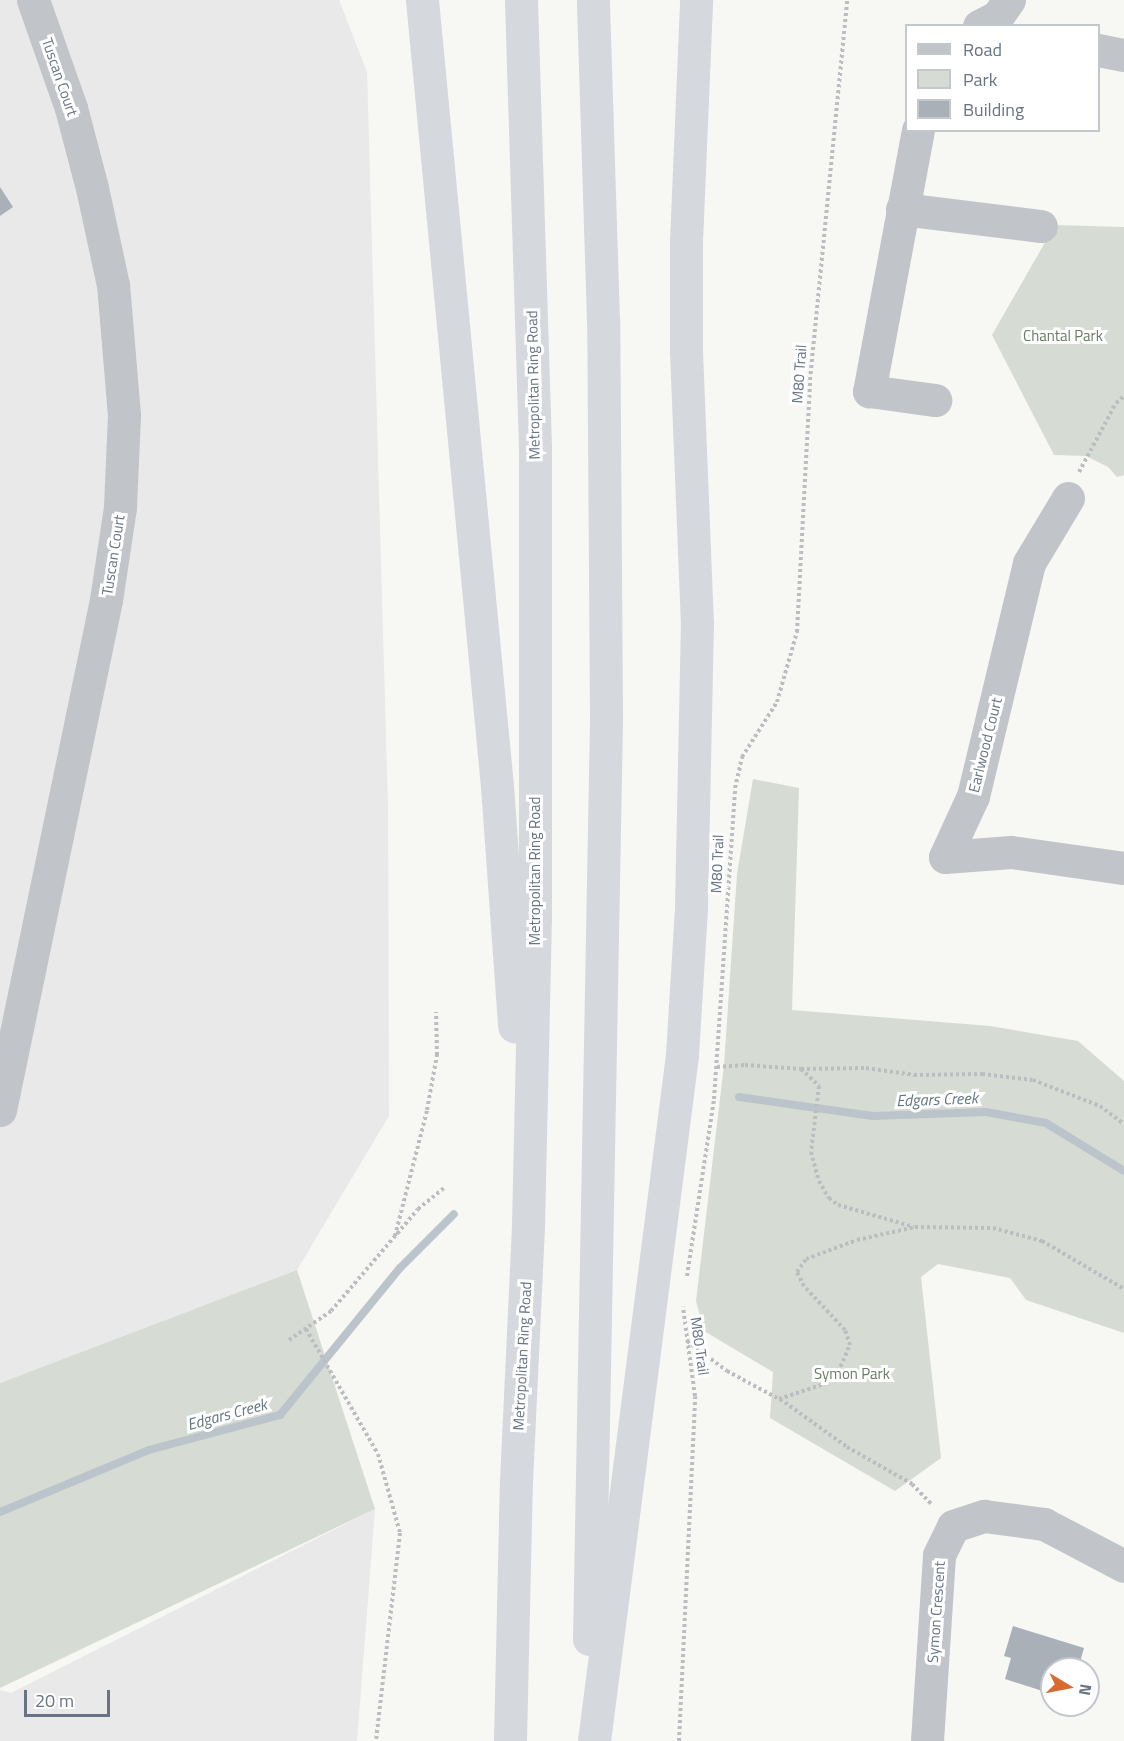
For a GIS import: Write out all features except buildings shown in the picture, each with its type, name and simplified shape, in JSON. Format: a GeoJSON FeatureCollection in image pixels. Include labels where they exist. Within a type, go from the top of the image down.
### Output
{"type":"FeatureCollection","features":[{"type":"Feature","properties":{"kind":"highway"},"geometry":{"type":"LineString","coordinates":[[422,0],[497,786],[528,1225]]}},
{"type":"Feature","properties":{"kind":"highway","name":"Metropolitan Ring Road"},"geometry":{"type":"LineString","coordinates":[[510,1741],[528,1225],[535,916],[535,471],[521,0]]}},
{"type":"Feature","properties":{"kind":"highway"},"geometry":{"type":"LineString","coordinates":[[588,1741],[606,727],[603,321],[593,0]]}},
{"type":"Feature","properties":{"kind":"highway"},"geometry":{"type":"LineString","coordinates":[[594,1741],[682,1055],[690,919],[697,625],[686,352],[686,242],[696,0]]}},
{"type":"Feature","properties":{"kind":"street","name":"Tuscan Court"},"geometry":{"type":"LineString","coordinates":[[0,1110],[106,600],[120,507],[124,415],[113,285],[92,188],[71,108],[33,0]]}},
{"type":"Feature","properties":{"kind":"street"},"geometry":{"type":"LineString","coordinates":[[1100,50],[1124,55]]}},
{"type":"Feature","properties":{"kind":"street"},"geometry":{"type":"LineString","coordinates":[[918,132],[869,392],[935,400]]}},
{"type":"Feature","properties":{"kind":"street"},"geometry":{"type":"LineString","coordinates":[[902,209],[1041,226]]}},
{"type":"Feature","properties":{"kind":"street","name":"Earlwood Court"},"geometry":{"type":"LineString","coordinates":[[1068,498],[1029,562],[973,796],[945,857],[1011,852],[1124,868]]}},
{"type":"Feature","properties":{"kind":"street"},"geometry":{"type":"LineString","coordinates":[[953,1526],[984,1516],[1044,1524],[1124,1566]]}},
{"type":"Feature","properties":{"kind":"street","name":"Symon Crescent"},"geometry":{"type":"LineString","coordinates":[[927,1741],[939,1555],[953,1526]]}},
{"type":"Feature","properties":{"kind":"path","name":"M80 Trail"},"geometry":{"type":"LineString","coordinates":[[686,1280],[701,1205],[716,1078],[735,788],[742,758],[777,702],[797,632],[811,368],[847,0]]}},
{"type":"Feature","properties":{"kind":"path"},"geometry":{"type":"LineString","coordinates":[[1068,498],[1086,456],[1124,396]]}},
{"type":"Feature","properties":{"kind":"path"},"geometry":{"type":"LineString","coordinates":[[395,1236],[427,1110],[436,1055],[436,1012]]}},
{"type":"Feature","properties":{"kind":"path"},"geometry":{"type":"LineString","coordinates":[[724,1065],[704,1068],[745,1065],[801,1069],[866,1068],[914,1075],[982,1074],[1033,1080],[1100,1106],[1124,1124]]}},
{"type":"Feature","properties":{"kind":"path"},"geometry":{"type":"LineString","coordinates":[[801,1069],[819,1086],[812,1152],[819,1181],[829,1198],[838,1205],[915,1227]]}},
{"type":"Feature","properties":{"kind":"path"},"geometry":{"type":"LineString","coordinates":[[289,1340],[331,1311],[395,1236],[444,1188]]}},
{"type":"Feature","properties":{"kind":"path"},"geometry":{"type":"LineString","coordinates":[[780,1399],[824,1384],[838,1372],[850,1345],[845,1330],[804,1286],[797,1272],[806,1259],[857,1240],[915,1227],[993,1228],[1042,1241],[1124,1289]]}},
{"type":"Feature","properties":{"kind":"path","name":"M80 Trail"},"geometry":{"type":"LineString","coordinates":[[679,1741],[694,1464],[695,1396],[682,1302]]}},
{"type":"Feature","properties":{"kind":"path"},"geometry":{"type":"LineString","coordinates":[[306,1329],[378,1454],[400,1533],[376,1741]]}},
{"type":"Feature","properties":{"kind":"path"},"geometry":{"type":"LineString","coordinates":[[686,1341],[727,1371],[780,1399],[847,1448],[912,1484],[953,1526]]}},
{"type":"Feature","properties":{"kind":"shaded area"},"geometry":{"type":"Polygon","coordinates":[[[0,0],[339,0],[367,72],[388,808],[389,1116],[297,1270],[0,1383],[0,0]]]}},
{"type":"Feature","properties":{"kind":"shaded area"},"geometry":{"type":"Polygon","coordinates":[[[375,1509],[357,1741],[0,1741],[0,1690],[11,1693],[375,1509]]]}},
{"type":"Feature","properties":{"kind":"green space","name":"Chantal Park"},"geometry":{"type":"Polygon","coordinates":[[[1055,225],[1124,227],[1124,475],[1117,477],[1108,467],[1086,456],[1054,455],[992,335],[1055,225]]]}},
{"type":"Feature","properties":{"kind":"green space","name":"Symon Park"},"geometry":{"type":"Polygon","coordinates":[[[753,779],[799,788],[792,1010],[990,1026],[1078,1041],[1124,1081],[1124,1333],[1026,1300],[1010,1278],[938,1264],[921,1277],[941,1458],[895,1491],[770,1418],[773,1372],[704,1331],[696,1301],[724,1065],[737,874],[753,779]]]}},
{"type":"Feature","properties":{"kind":"green space"},"geometry":{"type":"Polygon","coordinates":[[[297,1270],[375,1509],[0,1688],[0,1383],[297,1270]]]}},
{"type":"Feature","properties":{"kind":"waterway","name":"Edgars Creek"},"geometry":{"type":"LineString","coordinates":[[739,1097],[873,1116],[986,1112],[1046,1123],[1124,1171]]}},
{"type":"Feature","properties":{"kind":"waterway","name":"Edgars Creek"},"geometry":{"type":"LineString","coordinates":[[0,1512],[149,1450],[280,1415],[400,1268],[454,1214]]}}]}
